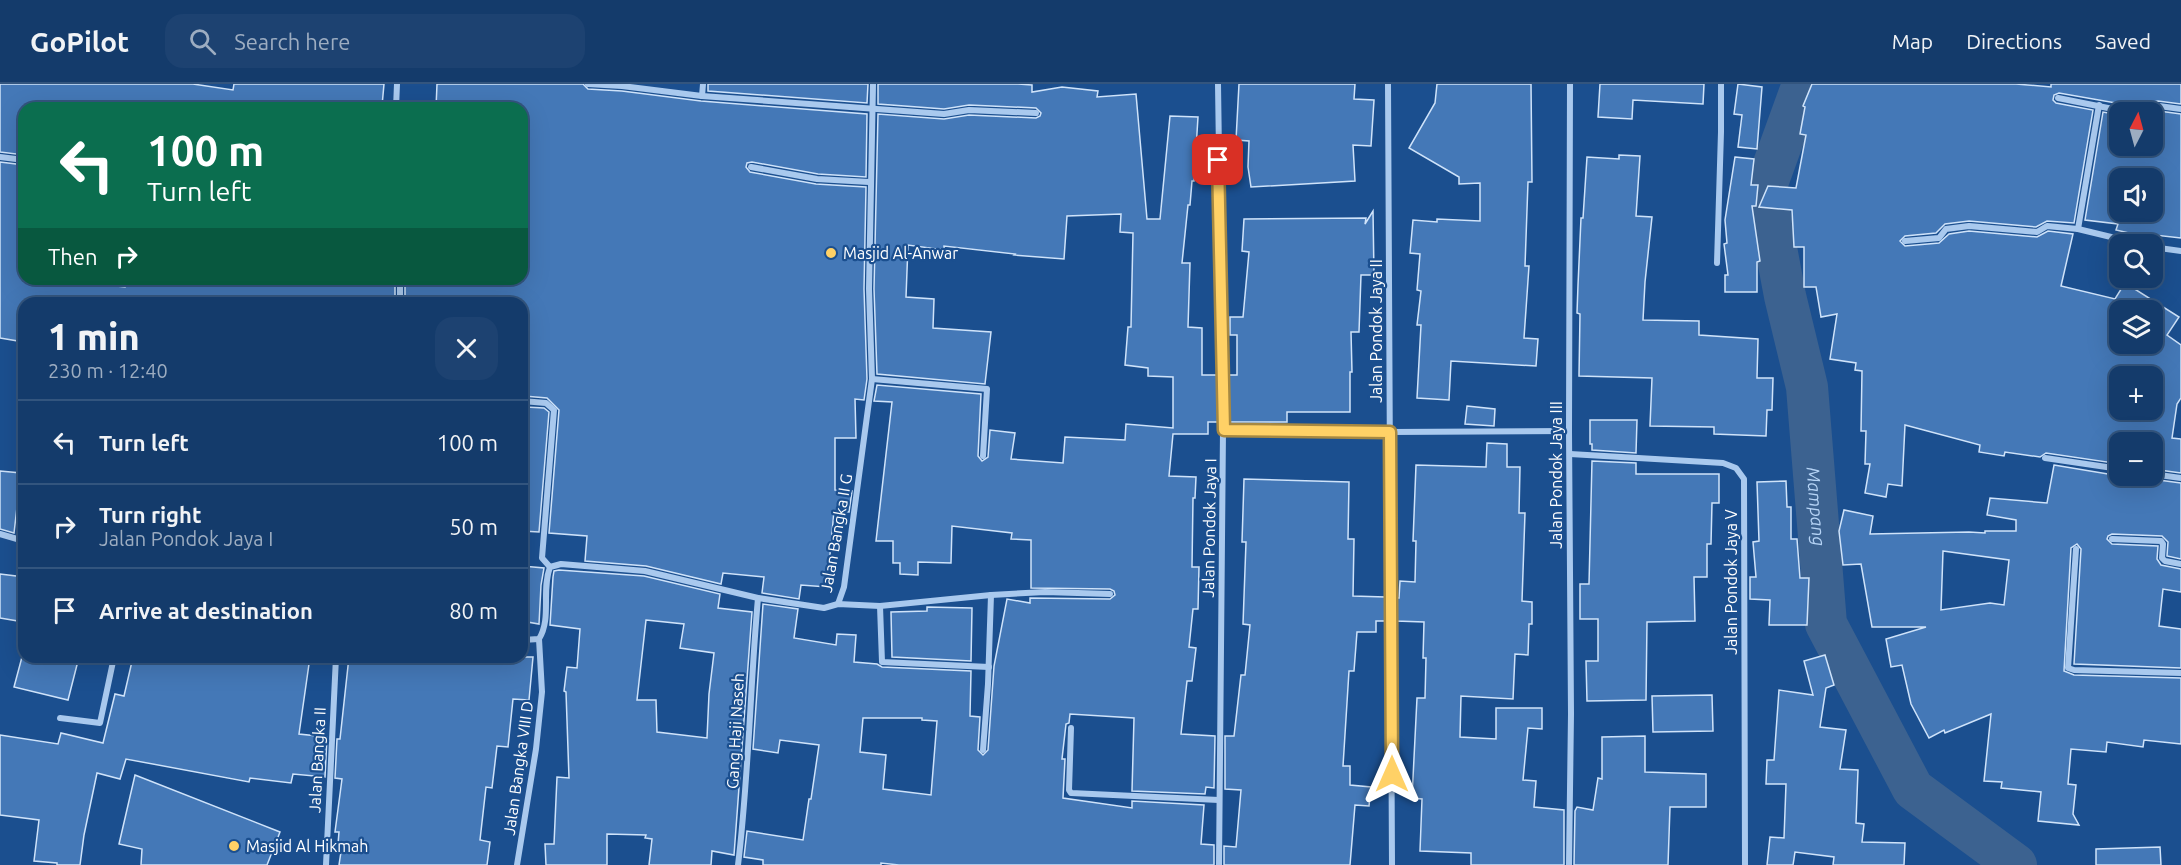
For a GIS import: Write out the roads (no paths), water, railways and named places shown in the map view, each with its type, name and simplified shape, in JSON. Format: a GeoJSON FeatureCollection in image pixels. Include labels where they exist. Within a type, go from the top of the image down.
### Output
{"type":"FeatureCollection","features":[{"type":"Feature","properties":{"kind":"street"},"geometry":{"type":"LineString","coordinates":[[396,102],[397,84]]}},
{"type":"Feature","properties":{"kind":"street"},"geometry":{"type":"LineString","coordinates":[[588,84],[702,96],[944,114],[969,110],[1036,113]]}},
{"type":"Feature","properties":{"kind":"street"},"geometry":{"type":"LineString","coordinates":[[702,96],[703,84]]}},
{"type":"Feature","properties":{"kind":"street","name":"Jalan Bangka II G"},"geometry":{"type":"LineString","coordinates":[[550,567],[561,564],[645,571],[758,598],[824,608],[838,604],[844,587],[872,379],[869,182],[873,84]]}},
{"type":"Feature","properties":{"kind":"street","name":"Jalan Pondok Jaya I"},"geometry":{"type":"LineString","coordinates":[[1218,84],[1224,430],[1219,865]]}},
{"type":"Feature","properties":{"kind":"street","name":"Jalan Pondok Jaya II"},"geometry":{"type":"LineString","coordinates":[[1388,84],[1392,865]]}},
{"type":"Feature","properties":{"kind":"street","name":"Jalan Pondok Jaya III"},"geometry":{"type":"LineString","coordinates":[[1569,865],[1571,714],[1570,84]]}},
{"type":"Feature","properties":{"kind":"street"},"geometry":{"type":"LineString","coordinates":[[1717,263],[1721,84]]}},
{"type":"Feature","properties":{"kind":"street"},"geometry":{"type":"LineString","coordinates":[[2058,98],[2133,111],[2159,106],[2181,109]]}},
{"type":"Feature","properties":{"kind":"street"},"geometry":{"type":"LineString","coordinates":[[2078,229],[2099,105]]}},
{"type":"Feature","properties":{"kind":"street"},"geometry":{"type":"LineString","coordinates":[[0,157],[18,159]]}},
{"type":"Feature","properties":{"kind":"street"},"geometry":{"type":"LineString","coordinates":[[751,167],[817,179],[869,182]]}},
{"type":"Feature","properties":{"kind":"street"},"geometry":{"type":"LineString","coordinates":[[1905,241],[1940,238],[1946,229],[1969,226],[2037,232],[2047,226],[2078,229],[2109,236]]}},
{"type":"Feature","properties":{"kind":"street"},"geometry":{"type":"LineString","coordinates":[[2163,249],[2181,252]]}},
{"type":"Feature","properties":{"kind":"street"},"geometry":{"type":"LineString","coordinates":[[872,379],[987,389],[983,456]]}},
{"type":"Feature","properties":{"kind":"street"},"geometry":{"type":"LineString","coordinates":[[528,401],[546,402],[554,410],[542,558],[550,567],[546,576],[546,628],[539,639],[528,640]]}},
{"type":"Feature","properties":{"kind":"street"},"geometry":{"type":"LineString","coordinates":[[1224,430],[1569,431]]}},
{"type":"Feature","properties":{"kind":"street","name":"Jalan Pondok Jaya V"},"geometry":{"type":"LineString","coordinates":[[1570,454],[1723,463],[1736,468],[1744,479],[1745,865]]}},
{"type":"Feature","properties":{"kind":"street"},"geometry":{"type":"LineString","coordinates":[[2045,458],[2109,467]]}},
{"type":"Feature","properties":{"kind":"street"},"geometry":{"type":"LineString","coordinates":[[2163,476],[2181,478]]}},
{"type":"Feature","properties":{"kind":"street"},"geometry":{"type":"LineString","coordinates":[[0,534],[18,539]]}},
{"type":"Feature","properties":{"kind":"street"},"geometry":{"type":"LineString","coordinates":[[2112,539],[2161,541],[2163,544],[2162,558],[2165,561],[2181,564]]}},
{"type":"Feature","properties":{"kind":"street"},"geometry":{"type":"LineString","coordinates":[[2076,549],[2068,668],[2181,673]]}},
{"type":"Feature","properties":{"kind":"street"},"geometry":{"type":"LineString","coordinates":[[838,604],[880,606],[991,594],[1044,592],[1110,594]]}},
{"type":"Feature","properties":{"kind":"street"},"geometry":{"type":"LineString","coordinates":[[983,750],[991,594]]}},
{"type":"Feature","properties":{"kind":"street","name":"Gang Haji Naseh"},"geometry":{"type":"LineString","coordinates":[[738,865],[743,822],[750,680],[758,598]]}},
{"type":"Feature","properties":{"kind":"street"},"geometry":{"type":"LineString","coordinates":[[880,606],[882,662],[989,667]]}},
{"type":"Feature","properties":{"kind":"street","name":"Jalan Bangka VIII D"},"geometry":{"type":"LineString","coordinates":[[517,865],[536,749],[542,692],[539,639]]}},
{"type":"Feature","properties":{"kind":"street"},"geometry":{"type":"LineString","coordinates":[[60,718],[100,723],[113,663]]}},
{"type":"Feature","properties":{"kind":"street","name":"Jalan Bangka II"},"geometry":{"type":"LineString","coordinates":[[326,865],[336,663]]}},
{"type":"Feature","properties":{"kind":"street"},"geometry":{"type":"LineString","coordinates":[[1071,728],[1069,790],[1071,793],[1220,800]]}},
{"type":"Feature","properties":{"kind":"waterway","name":"Mampang"},"geometry":{"type":"LineString","coordinates":[[1803,84],[1765,189],[1785,296],[1807,387],[1826,624],[1913,789],[2016,865]]}},
{"type":"Feature","properties":{"kind":"place","name":"Masjid Al-Anwar"},"geometry":{"type":"Point","coordinates":[831,253]}},
{"type":"Feature","properties":{"kind":"place","name":"Masjid Al Hikmah"},"geometry":{"type":"Point","coordinates":[234,846]}}]}
